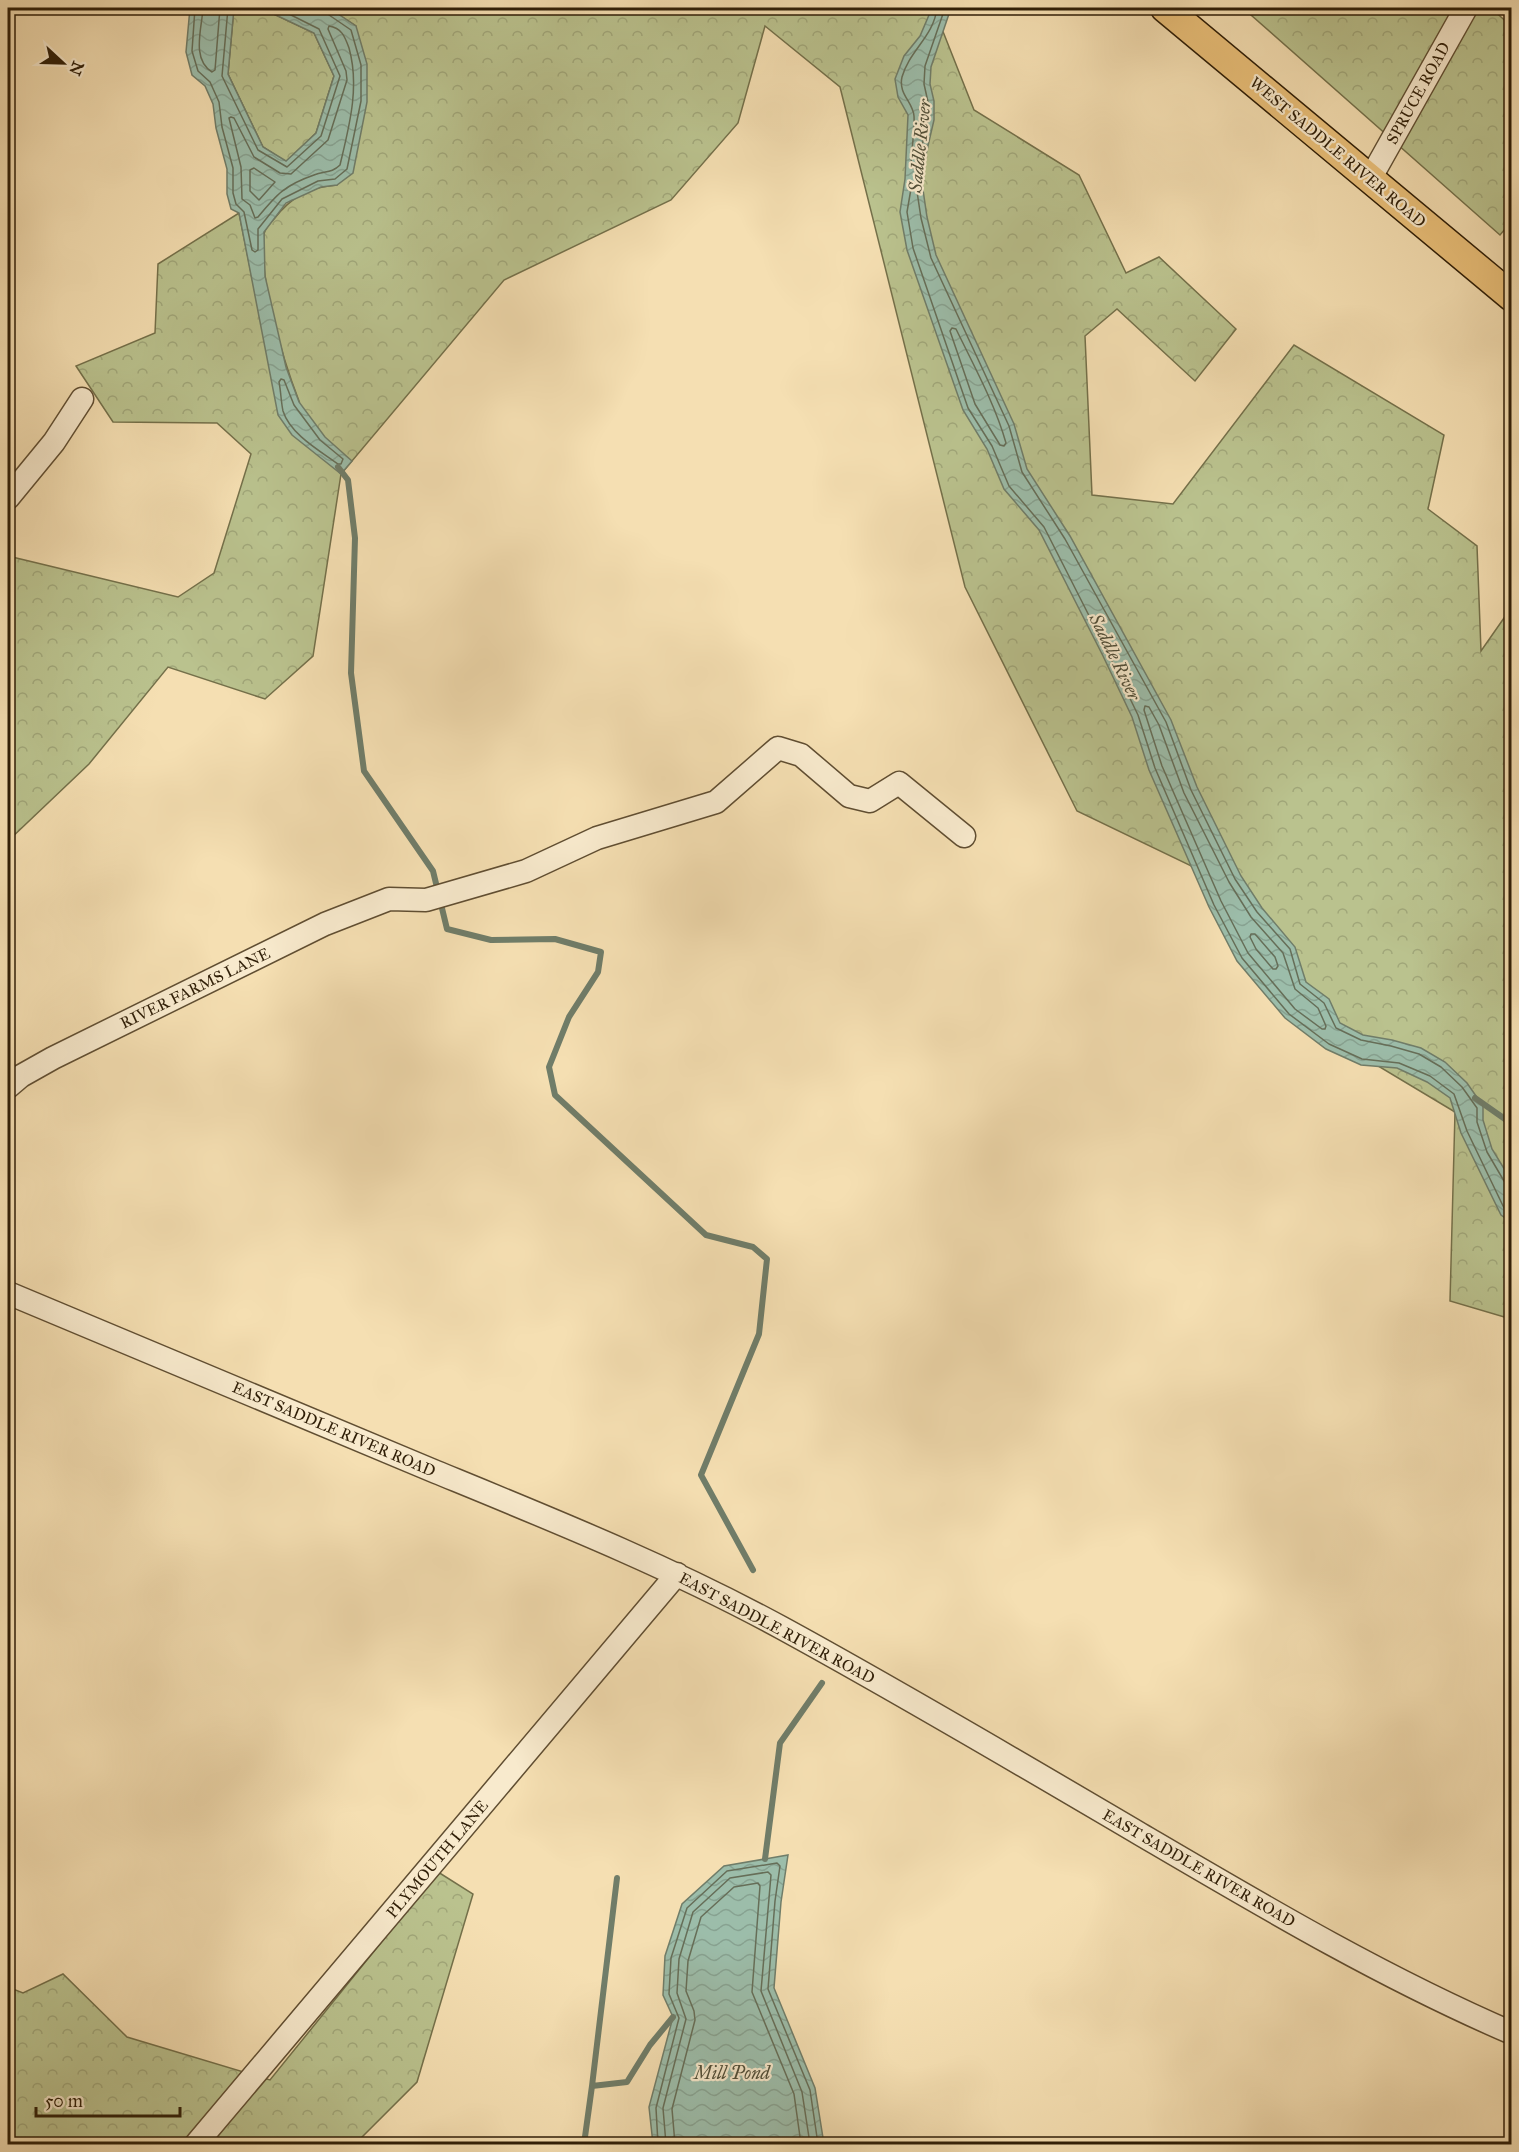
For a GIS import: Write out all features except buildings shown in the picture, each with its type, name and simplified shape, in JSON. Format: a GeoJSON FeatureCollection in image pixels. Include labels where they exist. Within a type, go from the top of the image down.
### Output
{"type":"FeatureCollection","features":[{"type":"Feature","properties":{"kind":"main road","name":"WEST SADDLE RIVER ROAD"},"geometry":{"type":"LineString","coordinates":[[1164,8],[1512,297]]}},
{"type":"Feature","properties":{"kind":"street","name":"SPRUCE ROAD"},"geometry":{"type":"LineString","coordinates":[[1371,179],[1466,8]]}},
{"type":"Feature","properties":{"kind":"street"},"geometry":{"type":"LineString","coordinates":[[8,498],[54,442],[82,399]]}},
{"type":"Feature","properties":{"kind":"street","name":"RIVER FARMS LANE"},"geometry":{"type":"LineString","coordinates":[[8,1087],[21,1076],[63,1052],[325,924],[389,899],[426,900],[526,871],[597,838],[716,802],[778,748],[801,755],[849,796],[870,801],[899,783],[964,836]]}},
{"type":"Feature","properties":{"kind":"street","name":"EAST SADDLE RIVER ROAD"},"geometry":{"type":"LineString","coordinates":[[8,1293],[677,1574],[781,1627],[1031,1769],[1268,1910],[1366,1963],[1512,2033]]}},
{"type":"Feature","properties":{"kind":"street","name":"PLYMOUTH LANE"},"geometry":{"type":"LineString","coordinates":[[196,2145],[677,1574]]}},
{"type":"Feature","properties":{"kind":"green space"},"geometry":{"type":"Polygon","coordinates":[[[234,8],[261,8],[314,33],[334,76],[316,133],[286,162],[263,147],[228,74],[234,8]]]}},
{"type":"Feature","properties":{"kind":"green space"},"geometry":{"type":"Polygon","coordinates":[[[329,8],[948,8],[942,29],[974,110],[1079,175],[1126,273],[1159,257],[1236,329],[1195,381],[1117,309],[1085,336],[1092,495],[1173,504],[1294,345],[1444,435],[1428,509],[1477,546],[1481,651],[1511,608],[1511,1319],[1450,1301],[1455,1112],[1328,1036],[1204,872],[1077,811],[965,587],[840,87],[765,26],[738,123],[671,200],[504,280],[341,474],[313,656],[265,699],[168,667],[89,764],[8,841],[8,556],[178,597],[214,573],[251,454],[217,423],[113,422],[76,366],[155,333],[158,264],[239,213],[275,392],[299,401],[279,341],[268,295],[263,252],[264,234],[280,211],[301,194],[337,185],[356,26],[329,8]]]}},
{"type":"Feature","properties":{"kind":"green space"},"geometry":{"type":"Polygon","coordinates":[[[1243,8],[1491,8],[1511,26],[1511,222],[1500,235],[1243,8]]]}},
{"type":"Feature","properties":{"kind":"green space"},"geometry":{"type":"Polygon","coordinates":[[[438,1872],[473,1894],[417,2082],[355,2144],[8,2144],[8,1987],[23,1993],[63,1974],[127,2037],[270,2080],[438,1872]]]}},
{"type":"Feature","properties":{"kind":"water"},"geometry":{"type":"Polygon","coordinates":[[[190,8],[234,8],[228,74],[263,147],[286,161],[316,133],[334,76],[314,33],[261,8],[329,8],[356,26],[367,64],[367,102],[353,173],[337,185],[321,187],[286,203],[264,232],[265,276],[286,367],[299,402],[325,437],[352,461],[341,474],[292,435],[278,415],[239,213],[231,209],[227,194],[227,169],[216,128],[213,104],[205,86],[192,75],[186,52],[190,8]]]}},
{"type":"Feature","properties":{"kind":"water","name":"Saddle River"},"geometry":{"type":"Polygon","coordinates":[[[932,8],[951,8],[931,67],[930,84],[934,101],[934,120],[921,176],[927,217],[936,255],[1014,424],[1027,469],[1070,536],[1171,720],[1197,787],[1241,876],[1262,908],[1295,947],[1306,982],[1329,999],[1340,1023],[1363,1035],[1421,1048],[1445,1062],[1467,1083],[1483,1106],[1483,1120],[1492,1149],[1511,1180],[1511,1222],[1501,1215],[1461,1133],[1450,1098],[1427,1082],[1397,1068],[1361,1065],[1326,1049],[1285,1018],[1237,961],[1209,907],[1149,770],[1132,717],[1103,656],[1039,530],[1004,489],[987,449],[963,410],[907,250],[900,212],[905,179],[908,115],[898,97],[895,79],[904,56],[920,36],[932,8]]]}},
{"type":"Feature","properties":{"kind":"water","name":"Mill Pond"},"geometry":{"type":"Polygon","coordinates":[[[788,1855],[781,1902],[774,1988],[815,2088],[824,2144],[653,2144],[649,2107],[673,2017],[663,1995],[665,1956],[682,1904],[724,1866],[788,1855]]]}},
{"type":"Feature","properties":{"kind":"waterway"},"geometry":{"type":"LineString","coordinates":[[338,467],[348,480],[355,538],[351,673],[364,771],[433,871],[447,929],[491,940],[555,939],[601,952],[598,972],[569,1017],[549,1067],[555,1095],[706,1235],[753,1247],[767,1259],[759,1334],[701,1475],[753,1570]]}},
{"type":"Feature","properties":{"kind":"waterway"},"geometry":{"type":"LineString","coordinates":[[1475,1098],[1512,1124]]}},
{"type":"Feature","properties":{"kind":"waterway"},"geometry":{"type":"LineString","coordinates":[[765,1859],[780,1743],[822,1683]]}},
{"type":"Feature","properties":{"kind":"waterway"},"geometry":{"type":"LineString","coordinates":[[592,2086],[617,1878]]}},
{"type":"Feature","properties":{"kind":"waterway"},"geometry":{"type":"LineString","coordinates":[[584,2144],[592,2086],[627,2082],[650,2045],[673,2017]]}}]}
